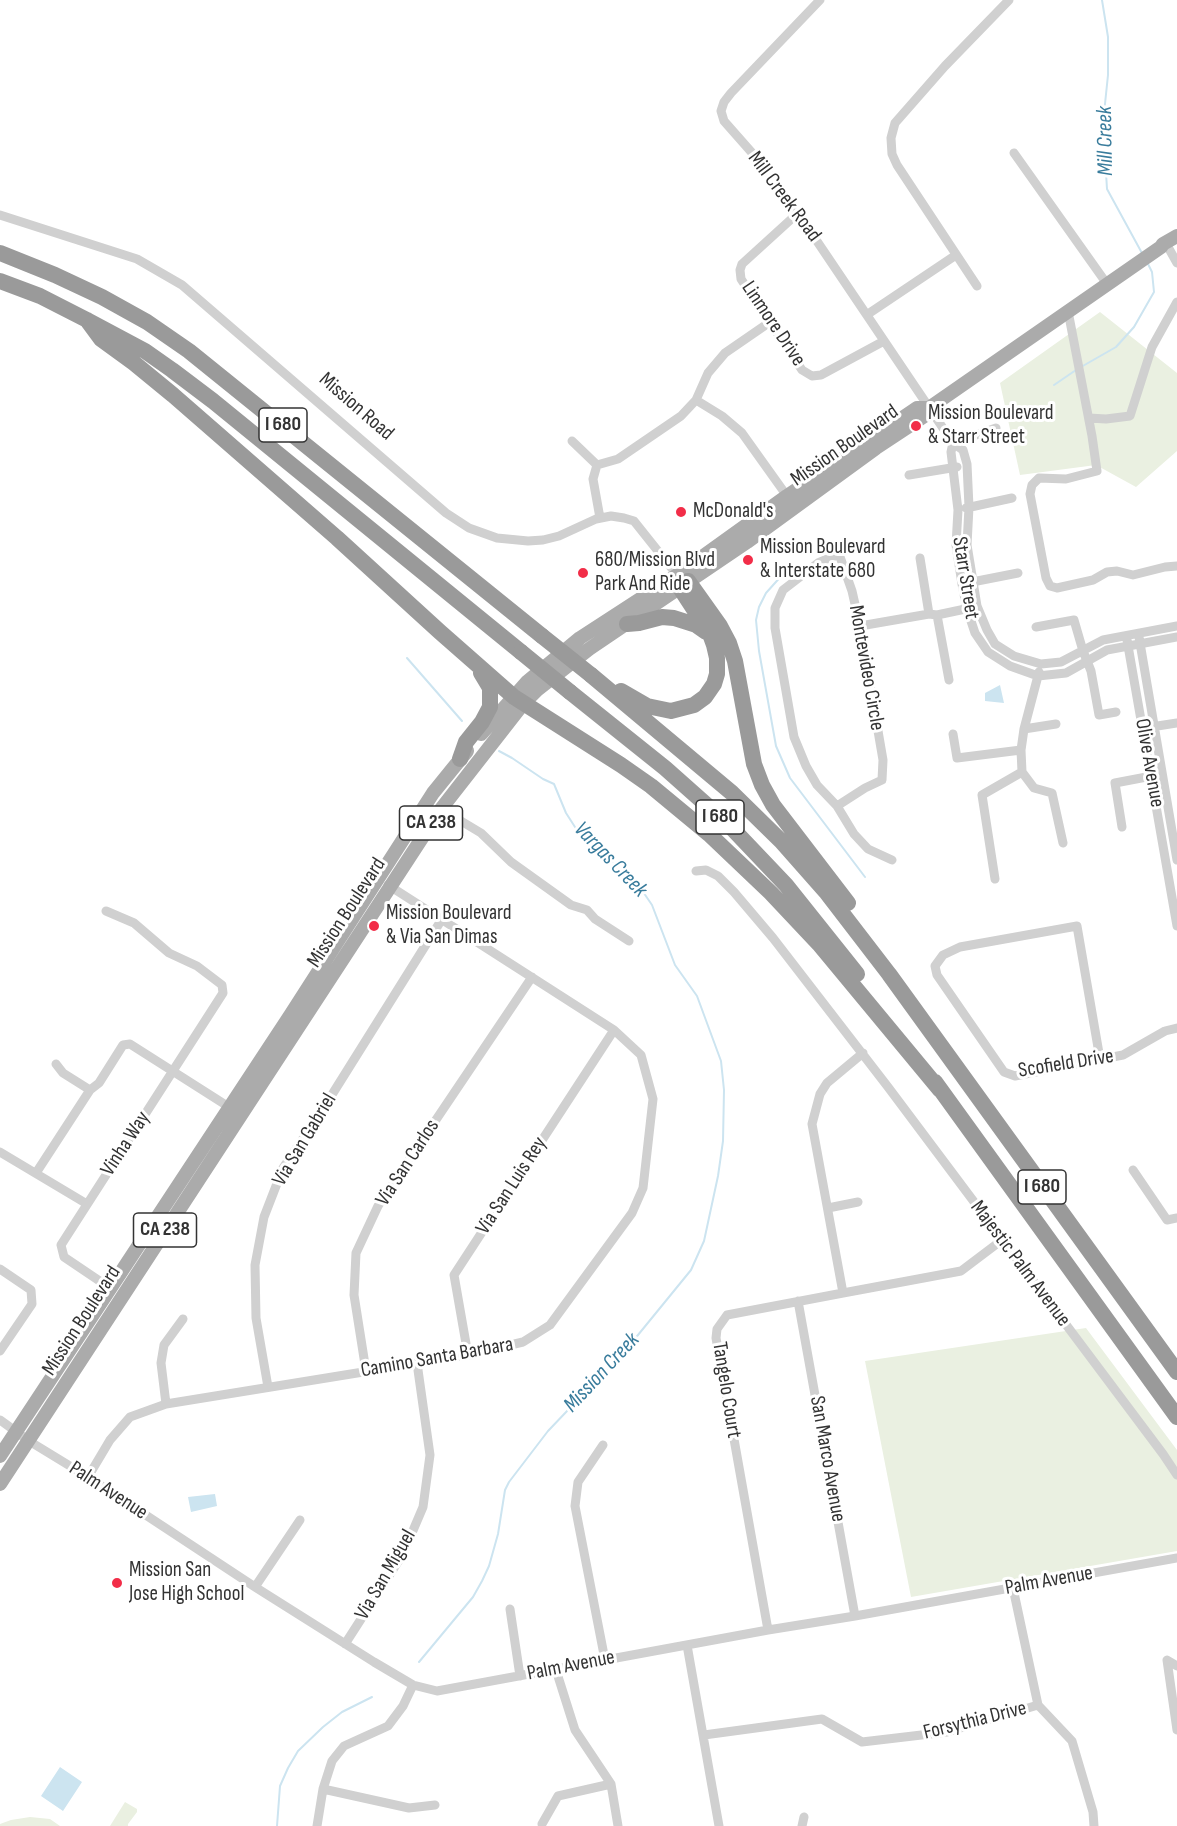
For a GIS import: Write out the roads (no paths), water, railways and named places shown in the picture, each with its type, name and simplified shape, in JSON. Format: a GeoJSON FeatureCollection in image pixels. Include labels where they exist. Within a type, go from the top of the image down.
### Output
{"type":"FeatureCollection","features":[{"type":"Feature","properties":{"kind":"highway","name":"I 680"},"geometry":{"type":"LineString","coordinates":[[0,254],[47,271],[102,297],[147,322],[189,351],[707,770],[769,829],[837,906],[1177,1372]]}},
{"type":"Feature","properties":{"kind":"highway","name":"I 680"},"geometry":{"type":"LineString","coordinates":[[0,281],[40,296],[145,351],[193,385],[690,790],[728,824],[797,897],[844,956],[1177,1417]]}},
{"type":"Feature","properties":{"kind":"highway"},"geometry":{"type":"LineString","coordinates":[[87,320],[101,339],[148,373],[338,538],[518,700],[621,765],[694,821],[742,865],[819,944],[940,1090]]}},
{"type":"Feature","properties":{"kind":"highway"},"geometry":{"type":"LineString","coordinates":[[591,675],[647,706],[659,710],[671,711],[694,705],[705,698],[717,674],[717,658],[710,634],[682,581]]}},
{"type":"Feature","properties":{"kind":"highway"},"geometry":{"type":"LineString","coordinates":[[682,581],[720,626],[729,643],[735,661],[754,764],[762,785],[774,805],[846,901],[908,1001]]}},
{"type":"Feature","properties":{"kind":"highway"},"geometry":{"type":"LineString","coordinates":[[627,624],[662,617],[674,618],[696,625],[710,634]]}},
{"type":"Feature","properties":{"kind":"highway"},"geometry":{"type":"LineString","coordinates":[[460,759],[463,747],[487,714],[491,700],[489,684],[470,659]]}},
{"type":"Feature","properties":{"kind":"main road","name":"Mission Boulevard"},"geometry":{"type":"LineString","coordinates":[[0,1456],[291,1014],[384,882],[441,808],[518,700],[527,682],[580,638],[747,542],[876,448],[923,417],[929,408],[1138,262],[1167,245]]}},
{"type":"Feature","properties":{"kind":"main road","name":"Mission Boulevard"},"geometry":{"type":"LineString","coordinates":[[0,1484],[384,882],[434,793],[460,759],[518,700],[537,690],[627,624],[787,496],[917,408],[929,408]]}},
{"type":"Feature","properties":{"kind":"street","name":"Mill Creek Road"},"geometry":{"type":"LineString","coordinates":[[820,0],[730,93],[721,111],[724,121],[761,163],[798,213],[929,408]]}},
{"type":"Feature","properties":{"kind":"street"},"geometry":{"type":"LineString","coordinates":[[977,286],[897,165],[892,154],[891,138],[895,123],[945,66],[1009,0]]}},
{"type":"Feature","properties":{"kind":"street"},"geometry":{"type":"LineString","coordinates":[[1014,153],[1107,284]]}},
{"type":"Feature","properties":{"kind":"street","name":"Linmore Drive"},"geometry":{"type":"LineString","coordinates":[[798,213],[742,264],[740,270],[741,279],[802,370],[812,376],[821,375],[884,341]]}},
{"type":"Feature","properties":{"kind":"street","name":"Mission Road"},"geometry":{"type":"LineString","coordinates":[[0,215],[136,259],[183,285],[446,513],[469,528],[497,538],[528,541],[559,536],[600,518],[611,516],[624,518],[634,521],[682,581]]}},
{"type":"Feature","properties":{"kind":"street"},"geometry":{"type":"LineString","coordinates":[[1167,245],[1177,263]]}},
{"type":"Feature","properties":{"kind":"street"},"geometry":{"type":"LineString","coordinates":[[868,314],[956,255]]}},
{"type":"Feature","properties":{"kind":"street"},"geometry":{"type":"LineString","coordinates":[[1089,418],[1106,419],[1130,416],[1152,347],[1177,302]]}},
{"type":"Feature","properties":{"kind":"street"},"geometry":{"type":"LineString","coordinates":[[1068,311],[1097,471],[1066,478],[1040,478],[1032,485],[1030,494],[1046,578],[1050,586],[1057,588],[1093,580],[1107,572],[1133,574],[1177,566]]}},
{"type":"Feature","properties":{"kind":"street"},"geometry":{"type":"LineString","coordinates":[[597,465],[618,459],[681,416],[696,400],[708,373],[725,353],[770,322]]}},
{"type":"Feature","properties":{"kind":"street"},"geometry":{"type":"LineString","coordinates":[[696,400],[722,416],[742,433],[787,496]]}},
{"type":"Feature","properties":{"kind":"street"},"geometry":{"type":"LineString","coordinates":[[909,476],[967,464],[963,450],[952,443],[929,408]]}},
{"type":"Feature","properties":{"kind":"street"},"geometry":{"type":"LineString","coordinates":[[952,443],[996,428]]}},
{"type":"Feature","properties":{"kind":"street"},"geometry":{"type":"LineString","coordinates":[[572,441],[597,465]]}},
{"type":"Feature","properties":{"kind":"street","name":"Starr Street"},"geometry":{"type":"LineString","coordinates":[[952,443],[958,510],[956,545],[966,609],[975,633],[988,652],[1010,666],[1038,676],[1065,673],[1107,650],[1177,637]]}},
{"type":"Feature","properties":{"kind":"street","name":"Starr Street"},"geometry":{"type":"LineString","coordinates":[[967,464],[969,507],[967,545],[977,606],[995,644],[1014,656],[1041,664]]}},
{"type":"Feature","properties":{"kind":"street"},"geometry":{"type":"LineString","coordinates":[[597,465],[593,479],[600,518]]}},
{"type":"Feature","properties":{"kind":"street"},"geometry":{"type":"LineString","coordinates":[[958,510],[1012,498]]}},
{"type":"Feature","properties":{"kind":"street","name":"Montevideo Circle"},"geometry":{"type":"LineString","coordinates":[[839,554],[852,591],[860,626],[883,760],[882,780],[837,806],[817,785],[794,737],[775,628],[775,608],[783,590],[818,563],[839,554]]}},
{"type":"Feature","properties":{"kind":"street"},"geometry":{"type":"LineString","coordinates":[[920,558],[949,680]]}},
{"type":"Feature","properties":{"kind":"street"},"geometry":{"type":"LineString","coordinates":[[962,584],[1018,573]]}},
{"type":"Feature","properties":{"kind":"street"},"geometry":{"type":"LineString","coordinates":[[860,626],[977,606]]}},
{"type":"Feature","properties":{"kind":"street"},"geometry":{"type":"LineString","coordinates":[[1036,627],[1074,620],[1091,671],[1099,715],[1116,712]]}},
{"type":"Feature","properties":{"kind":"street"},"geometry":{"type":"LineString","coordinates":[[1063,843],[1052,793],[1034,788],[1022,772],[1021,750],[1024,729],[1041,664],[1061,662],[1104,640],[1177,626]]}},
{"type":"Feature","properties":{"kind":"street","name":"Olive Avenue"},"geometry":{"type":"LineString","coordinates":[[1138,633],[1177,860]]}},
{"type":"Feature","properties":{"kind":"street","name":"Olive Avenue"},"geometry":{"type":"LineString","coordinates":[[1126,635],[1177,926]]}},
{"type":"Feature","properties":{"kind":"street"},"geometry":{"type":"LineString","coordinates":[[1143,727],[1177,723]]}},
{"type":"Feature","properties":{"kind":"street"},"geometry":{"type":"LineString","coordinates":[[1024,729],[1056,724]]}},
{"type":"Feature","properties":{"kind":"street"},"geometry":{"type":"LineString","coordinates":[[953,735],[957,758],[1021,750]]}},
{"type":"Feature","properties":{"kind":"street"},"geometry":{"type":"LineString","coordinates":[[995,879],[982,795],[1022,772]]}},
{"type":"Feature","properties":{"kind":"street"},"geometry":{"type":"LineString","coordinates":[[1122,827],[1115,783],[1162,774]]}},
{"type":"Feature","properties":{"kind":"street"},"geometry":{"type":"LineString","coordinates":[[1166,798],[1177,797]]}},
{"type":"Feature","properties":{"kind":"street"},"geometry":{"type":"LineString","coordinates":[[837,806],[854,834],[868,849],[892,860]]}},
{"type":"Feature","properties":{"kind":"street"},"geometry":{"type":"LineString","coordinates":[[441,808],[480,833],[511,862],[572,905],[587,910],[595,919],[629,941]]}},
{"type":"Feature","properties":{"kind":"street","name":"Majestic Palm Avenue"},"geometry":{"type":"LineString","coordinates":[[696,871],[706,870],[718,876],[773,938],[863,1053],[1177,1475]]}},
{"type":"Feature","properties":{"kind":"street","name":"Camino Santa Barbara"},"geometry":{"type":"LineString","coordinates":[[88,1477],[110,1440],[130,1418],[166,1404],[468,1355],[523,1342],[550,1325],[632,1213],[643,1188],[653,1099],[641,1055],[614,1030],[384,882]]}},
{"type":"Feature","properties":{"kind":"street","name":"Vinha Way"},"geometry":{"type":"LineString","coordinates":[[106,911],[134,923],[169,953],[197,966],[222,985],[223,993],[61,1245],[64,1257],[110,1288]]}},
{"type":"Feature","properties":{"kind":"street","name":"Via San Gabriel"},"geometry":{"type":"LineString","coordinates":[[268,1387],[256,1318],[255,1265],[264,1217],[283,1168],[323,1109],[442,919]]}},
{"type":"Feature","properties":{"kind":"street","name":"Scofield Drive"},"geometry":{"type":"LineString","coordinates":[[1100,1059],[1077,926],[960,947],[943,955],[935,966],[937,975],[1004,1072],[1015,1077],[1123,1055],[1165,1031],[1177,1028]]}},
{"type":"Feature","properties":{"kind":"street","name":"Via San Carlos"},"geometry":{"type":"LineString","coordinates":[[366,1371],[354,1295],[356,1252],[378,1206],[532,977]]}},
{"type":"Feature","properties":{"kind":"street","name":"Via San Luis Rey"},"geometry":{"type":"LineString","coordinates":[[468,1355],[454,1275],[614,1030]]}},
{"type":"Feature","properties":{"kind":"street"},"geometry":{"type":"LineString","coordinates":[[36,1173],[90,1090],[99,1083],[123,1044],[130,1044],[229,1107]]}},
{"type":"Feature","properties":{"kind":"street"},"geometry":{"type":"LineString","coordinates":[[843,1293],[812,1124],[814,1109],[827,1083],[863,1053]]}},
{"type":"Feature","properties":{"kind":"street"},"geometry":{"type":"LineString","coordinates":[[56,1064],[63,1073],[90,1090]]}},
{"type":"Feature","properties":{"kind":"street"},"geometry":{"type":"LineString","coordinates":[[0,1152],[87,1204]]}},
{"type":"Feature","properties":{"kind":"street"},"geometry":{"type":"LineString","coordinates":[[1133,1170],[1167,1220],[1177,1218]]}},
{"type":"Feature","properties":{"kind":"street"},"geometry":{"type":"LineString","coordinates":[[828,1208],[858,1203]]}},
{"type":"Feature","properties":{"kind":"street","name":"Tangelo Court"},"geometry":{"type":"LineString","coordinates":[[768,1630],[716,1338],[717,1329],[727,1315],[961,1271],[1002,1240]]}},
{"type":"Feature","properties":{"kind":"street"},"geometry":{"type":"LineString","coordinates":[[0,1269],[31,1290],[32,1304],[0,1351]]}},
{"type":"Feature","properties":{"kind":"street","name":"San Marco Avenue"},"geometry":{"type":"LineString","coordinates":[[798,1301],[855,1616]]}},
{"type":"Feature","properties":{"kind":"street"},"geometry":{"type":"LineString","coordinates":[[166,1404],[161,1363],[164,1345],[183,1319]]}},
{"type":"Feature","properties":{"kind":"street","name":"Via San Miguel"},"geometry":{"type":"LineString","coordinates":[[345,1644],[403,1554],[423,1507],[430,1455],[417,1363]]}},
{"type":"Feature","properties":{"kind":"street","name":"Palm Avenue"},"geometry":{"type":"LineString","coordinates":[[0,1420],[29,1441],[345,1644],[413,1685],[437,1691],[687,1644],[1177,1558]]}},
{"type":"Feature","properties":{"kind":"street"},"geometry":{"type":"LineString","coordinates":[[603,1445],[578,1482],[575,1506],[605,1660]]}},
{"type":"Feature","properties":{"kind":"street"},"geometry":{"type":"LineString","coordinates":[[255,1587],[300,1520]]}},
{"type":"Feature","properties":{"kind":"street"},"geometry":{"type":"LineString","coordinates":[[1013,1588],[1038,1705],[1072,1742],[1093,1812],[1094,1826]]}},
{"type":"Feature","properties":{"kind":"street"},"geometry":{"type":"LineString","coordinates":[[510,1609],[520,1676]]}},
{"type":"Feature","properties":{"kind":"street"},"geometry":{"type":"LineString","coordinates":[[687,1644],[719,1826]]}},
{"type":"Feature","properties":{"kind":"street"},"geometry":{"type":"LineString","coordinates":[[1177,1665],[1167,1660],[1177,1730]]}},
{"type":"Feature","properties":{"kind":"street"},"geometry":{"type":"LineString","coordinates":[[556,1670],[575,1730],[611,1784],[618,1826]]}},
{"type":"Feature","properties":{"kind":"street"},"geometry":{"type":"LineString","coordinates":[[317,1826],[323,1790],[332,1761],[344,1746],[388,1726],[403,1706],[413,1685]]}},
{"type":"Feature","properties":{"kind":"street","name":"Forsythia Drive"},"geometry":{"type":"LineString","coordinates":[[704,1735],[822,1719],[862,1742],[947,1732],[1038,1705]]}},
{"type":"Feature","properties":{"kind":"street"},"geometry":{"type":"LineString","coordinates":[[542,1824],[558,1796],[611,1784]]}},
{"type":"Feature","properties":{"kind":"street"},"geometry":{"type":"LineString","coordinates":[[323,1790],[409,1808],[435,1805]]}},
{"type":"Feature","properties":{"kind":"water"},"geometry":{"type":"Polygon","coordinates":[[[1000,685],[1004,703],[985,701],[985,693],[1000,685]]]}},
{"type":"Feature","properties":{"kind":"water"},"geometry":{"type":"Polygon","coordinates":[[[215,1494],[217,1506],[191,1512],[188,1497],[215,1494]]]}},
{"type":"Feature","properties":{"kind":"water"},"geometry":{"type":"Polygon","coordinates":[[[60,1767],[82,1782],[63,1811],[41,1796],[60,1767]]]}},
{"type":"Feature","properties":{"kind":"waterway","name":"Mill Creek"},"geometry":{"type":"LineString","coordinates":[[1102,0],[1108,37],[1108,75],[1103,123],[1107,189],[1143,255]]}},
{"type":"Feature","properties":{"kind":"waterway"},"geometry":{"type":"LineString","coordinates":[[1081,367],[1116,347],[1134,327],[1154,292],[1152,272],[1147,262]]}},
{"type":"Feature","properties":{"kind":"waterway"},"geometry":{"type":"LineString","coordinates":[[1054,385],[1076,370]]}},
{"type":"Feature","properties":{"kind":"waterway"},"geometry":{"type":"LineString","coordinates":[[792,564],[766,593],[756,620],[759,651],[776,746],[790,778],[865,877]]}},
{"type":"Feature","properties":{"kind":"waterway","name":"Vargas Creek"},"geometry":{"type":"LineString","coordinates":[[407,658],[462,721]]}},
{"type":"Feature","properties":{"kind":"waterway","name":"Mission Creek"},"geometry":{"type":"LineString","coordinates":[[419,1662],[473,1597],[482,1581],[498,1534],[505,1490],[509,1482],[548,1431],[629,1346],[691,1270],[704,1241],[723,1141],[724,1090],[721,1061],[697,996],[675,965],[652,905],[635,880],[587,842],[566,813],[554,784],[499,751]]}},
{"type":"Feature","properties":{"kind":"waterway","name":"Mission Creek"},"geometry":{"type":"LineString","coordinates":[[277,1826],[280,1786],[298,1751],[342,1712],[372,1697]]}},
{"type":"Feature","properties":{"kind":"place","name":"Mission Boulevard & Starr Street"},"geometry":{"type":"Point","coordinates":[916,426]}},
{"type":"Feature","properties":{"kind":"place","name":"McDonald's"},"geometry":{"type":"Point","coordinates":[681,512]}},
{"type":"Feature","properties":{"kind":"place","name":"Mission Boulevard & Interstate 680"},"geometry":{"type":"Point","coordinates":[748,560]}},
{"type":"Feature","properties":{"kind":"place","name":"680/Mission Blvd Park And Ride"},"geometry":{"type":"Point","coordinates":[583,573]}},
{"type":"Feature","properties":{"kind":"place","name":"Mission Boulevard & Via San Dimas"},"geometry":{"type":"Point","coordinates":[374,926]}},
{"type":"Feature","properties":{"kind":"place","name":"Mission San Jose High School"},"geometry":{"type":"Point","coordinates":[117,1583]}}]}
